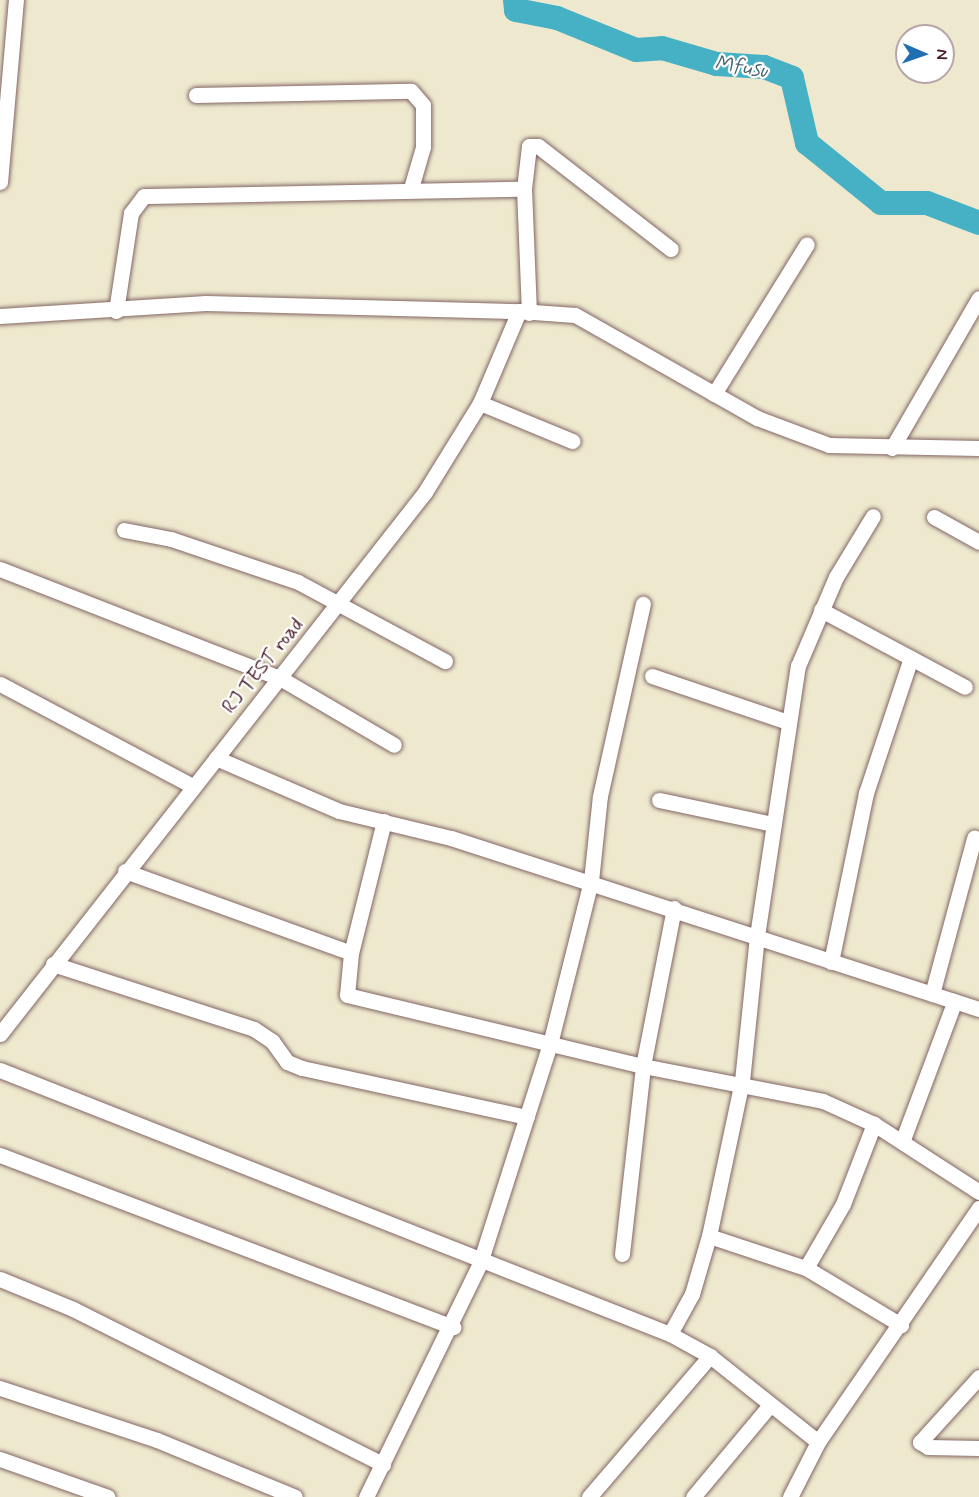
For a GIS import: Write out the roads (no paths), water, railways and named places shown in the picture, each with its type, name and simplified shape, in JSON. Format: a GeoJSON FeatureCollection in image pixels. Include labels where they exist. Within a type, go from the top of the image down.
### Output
{"type":"FeatureCollection","features":[{"type":"Feature","properties":{"kind":"street"},"geometry":{"type":"LineString","coordinates":[[0,182],[16,0]]}},
{"type":"Feature","properties":{"kind":"street"},"geometry":{"type":"LineString","coordinates":[[196,95],[411,91],[423,105],[423,147],[411,188]]}},
{"type":"Feature","properties":{"kind":"street"},"geometry":{"type":"LineString","coordinates":[[524,312],[525,153],[538,146],[671,249]]}},
{"type":"Feature","properties":{"kind":"street"},"geometry":{"type":"LineString","coordinates":[[116,311],[131,213],[144,196],[411,188],[524,189]]}},
{"type":"Feature","properties":{"kind":"street"},"geometry":{"type":"LineString","coordinates":[[714,394],[807,244]]}},
{"type":"Feature","properties":{"kind":"street"},"geometry":{"type":"LineString","coordinates":[[892,448],[979,298]]}},
{"type":"Feature","properties":{"kind":"street"},"geometry":{"type":"LineString","coordinates":[[0,316],[246,303],[574,315],[714,394],[829,445],[892,448],[979,447]]}},
{"type":"Feature","properties":{"kind":"street","name":"RJ TEST road"},"geometry":{"type":"LineString","coordinates":[[0,1034],[425,492],[480,403],[524,312]]}},
{"type":"Feature","properties":{"kind":"street"},"geometry":{"type":"LineString","coordinates":[[480,403],[572,441]]}},
{"type":"Feature","properties":{"kind":"street"},"geometry":{"type":"LineString","coordinates":[[670,1334],[692,1294],[709,1236],[742,1081],[757,936],[798,666],[821,610],[873,516]]}},
{"type":"Feature","properties":{"kind":"street"},"geometry":{"type":"LineString","coordinates":[[934,517],[979,542]]}},
{"type":"Feature","properties":{"kind":"street"},"geometry":{"type":"LineString","coordinates":[[124,530],[171,539],[289,579],[337,607],[445,661]]}},
{"type":"Feature","properties":{"kind":"street"},"geometry":{"type":"LineString","coordinates":[[0,569],[280,678],[394,745]]}},
{"type":"Feature","properties":{"kind":"street"},"geometry":{"type":"LineString","coordinates":[[366,1497],[453,1327],[480,1263],[528,1117],[550,1044],[591,881],[600,796],[644,604]]}},
{"type":"Feature","properties":{"kind":"street"},"geometry":{"type":"LineString","coordinates":[[821,610],[965,687]]}},
{"type":"Feature","properties":{"kind":"street"},"geometry":{"type":"LineString","coordinates":[[831,962],[866,794],[911,658]]}},
{"type":"Feature","properties":{"kind":"street"},"geometry":{"type":"LineString","coordinates":[[652,676],[788,722]]}},
{"type":"Feature","properties":{"kind":"street"},"geometry":{"type":"LineString","coordinates":[[0,684],[193,786]]}},
{"type":"Feature","properties":{"kind":"street"},"geometry":{"type":"LineString","coordinates":[[216,758],[306,800],[591,881],[954,1003],[979,1009]]}},
{"type":"Feature","properties":{"kind":"street"},"geometry":{"type":"LineString","coordinates":[[659,800],[773,824]]}},
{"type":"Feature","properties":{"kind":"street"},"geometry":{"type":"LineString","coordinates":[[384,821],[351,952],[346,992],[354,999],[643,1066],[742,1081],[823,1101],[874,1124],[979,1192]]}},
{"type":"Feature","properties":{"kind":"street"},"geometry":{"type":"LineString","coordinates":[[932,994],[974,838]]}},
{"type":"Feature","properties":{"kind":"street"},"geometry":{"type":"LineString","coordinates":[[125,872],[351,952]]}},
{"type":"Feature","properties":{"kind":"street"},"geometry":{"type":"LineString","coordinates":[[622,1254],[643,1066],[674,908]]}},
{"type":"Feature","properties":{"kind":"street"},"geometry":{"type":"LineString","coordinates":[[53,964],[254,1029],[272,1041],[287,1062],[302,1068],[528,1117]]}},
{"type":"Feature","properties":{"kind":"street"},"geometry":{"type":"LineString","coordinates":[[902,1142],[954,1003]]}},
{"type":"Feature","properties":{"kind":"street"},"geometry":{"type":"LineString","coordinates":[[0,1070],[480,1263],[670,1334],[710,1356],[818,1442]]}},
{"type":"Feature","properties":{"kind":"street"},"geometry":{"type":"LineString","coordinates":[[806,1268],[843,1204],[874,1124]]}},
{"type":"Feature","properties":{"kind":"street"},"geometry":{"type":"LineString","coordinates":[[0,1155],[453,1327]]}},
{"type":"Feature","properties":{"kind":"street"},"geometry":{"type":"LineString","coordinates":[[790,1497],[818,1442],[901,1325],[979,1208]]}},
{"type":"Feature","properties":{"kind":"street"},"geometry":{"type":"LineString","coordinates":[[709,1236],[806,1268],[901,1325]]}},
{"type":"Feature","properties":{"kind":"street"},"geometry":{"type":"LineString","coordinates":[[0,1279],[73,1309],[383,1464]]}},
{"type":"Feature","properties":{"kind":"street"},"geometry":{"type":"LineString","coordinates":[[589,1497],[710,1356]]}},
{"type":"Feature","properties":{"kind":"street"},"geometry":{"type":"LineString","coordinates":[[979,1377],[920,1442],[979,1448]]}},
{"type":"Feature","properties":{"kind":"street"},"geometry":{"type":"LineString","coordinates":[[0,1388],[157,1440],[261,1492],[295,1497]]}},
{"type":"Feature","properties":{"kind":"street"},"geometry":{"type":"LineString","coordinates":[[693,1497],[770,1405]]}},
{"type":"Feature","properties":{"kind":"street"},"geometry":{"type":"LineString","coordinates":[[0,1459],[108,1497]]}},
{"type":"Feature","properties":{"kind":"waterway","name":"Mfusu"},"geometry":{"type":"LineString","coordinates":[[515,0],[516,10],[557,18],[636,50],[662,48],[717,64],[764,67],[792,78],[807,143],[881,203],[927,203],[979,223]]}}]}
